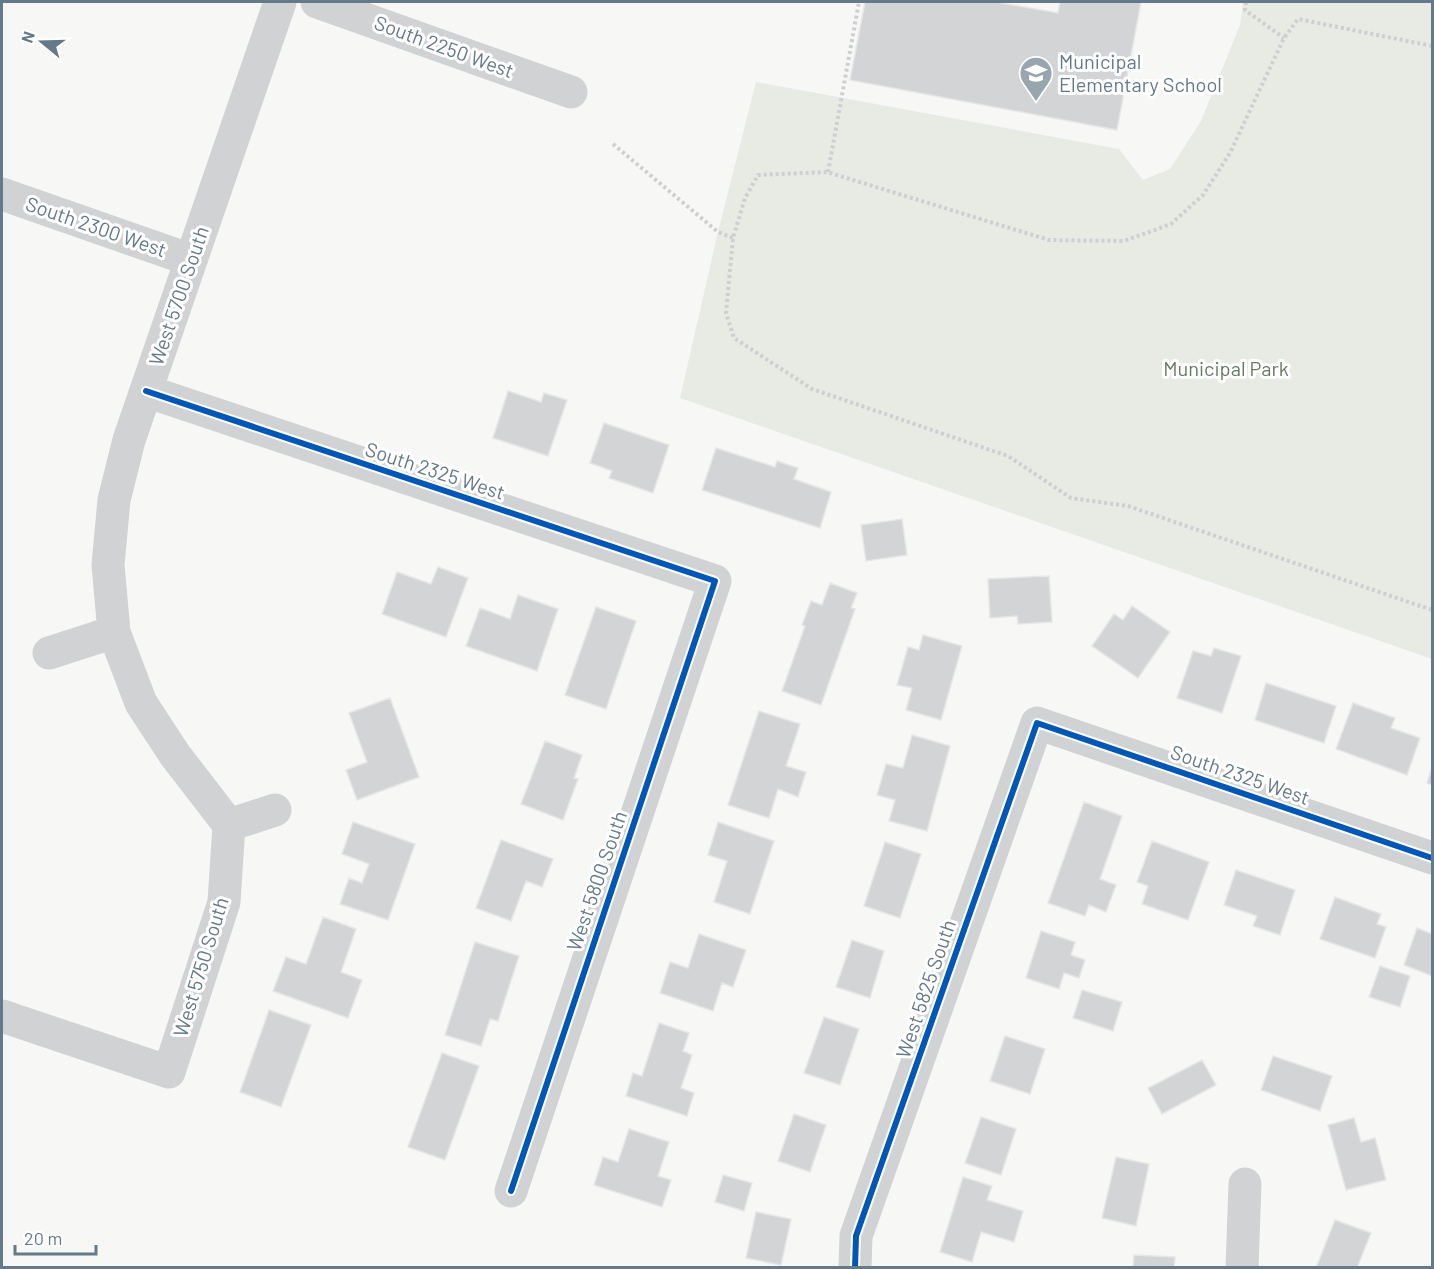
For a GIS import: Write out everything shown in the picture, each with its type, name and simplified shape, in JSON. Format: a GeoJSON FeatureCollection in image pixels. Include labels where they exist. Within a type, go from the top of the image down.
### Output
{"type":"FeatureCollection","features":[{"type":"Feature","properties":{"kind":"street","name":"West 5700 South"},"geometry":{"type":"LineString","coordinates":[[114,632],[108,565],[114,500],[129,440],[280,2]]}},
{"type":"Feature","properties":{"kind":"street","name":"South 2250 West"},"geometry":{"type":"LineString","coordinates":[[317,2],[571,92]]}},
{"type":"Feature","properties":{"kind":"street","name":"South 2300 West"},"geometry":{"type":"LineString","coordinates":[[2,194],[191,260]]}},
{"type":"Feature","properties":{"kind":"street","name":"South 2325 West"},"geometry":{"type":"LineString","coordinates":[[146,392],[715,581]]}},
{"type":"Feature","properties":{"kind":"street","name":"West 5800 South"},"geometry":{"type":"LineString","coordinates":[[511,1191],[715,581]]}},
{"type":"Feature","properties":{"kind":"street"},"geometry":{"type":"LineString","coordinates":[[49,653],[114,632],[141,702],[175,755],[229,825],[275,810]]}},
{"type":"Feature","properties":{"kind":"street","name":"South 2325 West"},"geometry":{"type":"LineString","coordinates":[[1037,723],[1432,858]]}},
{"type":"Feature","properties":{"kind":"street","name":"West 5825 South"},"geometry":{"type":"LineString","coordinates":[[855,1268],[856,1236],[1037,723]]}},
{"type":"Feature","properties":{"kind":"street","name":"West 5750 South"},"geometry":{"type":"LineString","coordinates":[[2,1016],[169,1072],[224,902],[229,825]]}},
{"type":"Feature","properties":{"kind":"street"},"geometry":{"type":"LineString","coordinates":[[1242,1268],[1245,1184]]}},
{"type":"Feature","properties":{"kind":"path"},"geometry":{"type":"LineString","coordinates":[[827,172],[860,2]]}},
{"type":"Feature","properties":{"kind":"path"},"geometry":{"type":"LineString","coordinates":[[1246,2],[1245,10],[1284,38]]}},
{"type":"Feature","properties":{"kind":"path"},"geometry":{"type":"LineString","coordinates":[[1432,46],[1298,19],[1284,38],[1230,153],[1203,195],[1171,224],[1124,241],[1049,240],[827,172],[758,175],[746,198],[733,238],[726,313],[734,338],[813,389],[1008,456],[1071,498],[1128,506],[1432,610]]}},
{"type":"Feature","properties":{"kind":"path"},"geometry":{"type":"LineString","coordinates":[[613,144],[718,232],[733,238]]}},
{"type":"Feature","properties":{"kind":"green space","name":"Municipal Park"},"geometry":{"type":"Polygon","coordinates":[[[1243,2],[1432,2],[1432,659],[680,398],[718,232],[756,82],[1119,149],[1143,180],[1170,169],[1201,121],[1240,25],[1243,2]]]}},
{"type":"Feature","properties":{"kind":"building"},"geometry":{"type":"Polygon","coordinates":[[[865,2],[996,2],[1058,13],[1060,2],[1141,2],[1117,130],[850,80],[865,2]]]}},
{"type":"Feature","properties":{"kind":"building"},"geometry":{"type":"Polygon","coordinates":[[[508,391],[541,402],[544,393],[567,400],[548,456],[493,438],[508,391]]]}},
{"type":"Feature","properties":{"kind":"building"},"geometry":{"type":"Polygon","coordinates":[[[604,423],[669,445],[653,493],[609,478],[612,471],[590,463],[604,423]]]}},
{"type":"Feature","properties":{"kind":"building"},"geometry":{"type":"Polygon","coordinates":[[[716,448],[775,467],[777,461],[798,468],[794,479],[831,492],[820,528],[702,490],[716,448]]]}},
{"type":"Feature","properties":{"kind":"building"},"geometry":{"type":"Polygon","coordinates":[[[902,519],[907,555],[866,561],[861,525],[902,519]]]}},
{"type":"Feature","properties":{"kind":"building"},"geometry":{"type":"Polygon","coordinates":[[[438,567],[468,578],[446,637],[382,614],[397,572],[431,584],[438,567]]]}},
{"type":"Feature","properties":{"kind":"building"},"geometry":{"type":"Polygon","coordinates":[[[1049,576],[1052,622],[1018,624],[1017,616],[990,618],[988,579],[1049,576]]]}},
{"type":"Feature","properties":{"kind":"building"},"geometry":{"type":"Polygon","coordinates":[[[830,583],[857,593],[851,608],[855,609],[821,705],[782,691],[805,626],[802,625],[811,601],[822,605],[830,583]]]}},
{"type":"Feature","properties":{"kind":"building"},"geometry":{"type":"Polygon","coordinates":[[[518,595],[558,609],[537,671],[466,646],[480,608],[510,619],[518,595]]]}},
{"type":"Feature","properties":{"kind":"building"},"geometry":{"type":"Polygon","coordinates":[[[1132,606],[1170,632],[1138,678],[1092,646],[1114,614],[1123,620],[1132,606]]]}},
{"type":"Feature","properties":{"kind":"building"},"geometry":{"type":"Polygon","coordinates":[[[596,607],[636,621],[606,709],[565,695],[596,607]]]}},
{"type":"Feature","properties":{"kind":"building"},"geometry":{"type":"Polygon","coordinates":[[[923,635],[962,646],[941,720],[906,710],[912,688],[897,685],[908,647],[919,650],[923,635]]]}},
{"type":"Feature","properties":{"kind":"building"},"geometry":{"type":"Polygon","coordinates":[[[1214,648],[1241,656],[1222,713],[1177,698],[1193,651],[1211,656],[1214,648]]]}},
{"type":"Feature","properties":{"kind":"building"},"geometry":{"type":"Polygon","coordinates":[[[1266,683],[1336,706],[1324,743],[1255,720],[1266,683]]]}},
{"type":"Feature","properties":{"kind":"building"},"geometry":{"type":"Polygon","coordinates":[[[390,698],[419,777],[357,800],[346,770],[367,762],[349,713],[390,698]]]}},
{"type":"Feature","properties":{"kind":"building"},"geometry":{"type":"Polygon","coordinates":[[[1353,703],[1395,718],[1391,728],[1420,738],[1407,775],[1336,749],[1353,703]]]}},
{"type":"Feature","properties":{"kind":"building"},"geometry":{"type":"Polygon","coordinates":[[[759,711],[800,724],[786,766],[806,772],[798,797],[778,789],[769,818],[728,805],[759,711]]]}},
{"type":"Feature","properties":{"kind":"building"},"geometry":{"type":"Polygon","coordinates":[[[912,735],[950,746],[927,831],[889,821],[895,800],[877,795],[886,764],[903,768],[912,735]]]}},
{"type":"Feature","properties":{"kind":"building"},"geometry":{"type":"Polygon","coordinates":[[[545,741],[582,755],[574,778],[578,779],[563,820],[521,804],[545,741]]]}},
{"type":"Feature","properties":{"kind":"building"},"geometry":{"type":"Polygon","coordinates":[[[1432,768],[1432,785],[1427,783],[1432,768]]]}},
{"type":"Feature","properties":{"kind":"building"},"geometry":{"type":"Polygon","coordinates":[[[1084,802],[1122,816],[1100,879],[1116,885],[1106,912],[1089,905],[1085,916],[1048,903],[1084,802]]]}},
{"type":"Feature","properties":{"kind":"building"},"geometry":{"type":"Polygon","coordinates":[[[353,822],[415,844],[388,920],[340,904],[349,878],[362,883],[369,864],[342,854],[353,822]]]}},
{"type":"Feature","properties":{"kind":"building"},"geometry":{"type":"Polygon","coordinates":[[[718,822],[774,841],[750,914],[714,902],[727,861],[708,855],[718,822]]]}},
{"type":"Feature","properties":{"kind":"building"},"geometry":{"type":"Polygon","coordinates":[[[501,840],[553,859],[542,887],[526,881],[511,921],[476,908],[501,840]]]}},
{"type":"Feature","properties":{"kind":"building"},"geometry":{"type":"Polygon","coordinates":[[[1152,841],[1209,862],[1188,920],[1142,904],[1148,886],[1137,882],[1152,841]]]}},
{"type":"Feature","properties":{"kind":"building"},"geometry":{"type":"Polygon","coordinates":[[[885,842],[921,854],[900,918],[864,906],[885,842]]]}},
{"type":"Feature","properties":{"kind":"building"},"geometry":{"type":"Polygon","coordinates":[[[1236,870],[1295,890],[1280,935],[1253,926],[1257,916],[1224,905],[1236,870]]]}},
{"type":"Feature","properties":{"kind":"building"},"geometry":{"type":"Polygon","coordinates":[[[1335,897],[1381,914],[1377,924],[1386,927],[1375,958],[1320,939],[1335,897]]]}},
{"type":"Feature","properties":{"kind":"building"},"geometry":{"type":"Polygon","coordinates":[[[323,917],[356,929],[341,972],[362,980],[348,1018],[273,991],[286,957],[306,964],[323,917]]]}},
{"type":"Feature","properties":{"kind":"building"},"geometry":{"type":"Polygon","coordinates":[[[1417,928],[1432,934],[1432,976],[1404,965],[1417,928]]]}},
{"type":"Feature","properties":{"kind":"building"},"geometry":{"type":"Polygon","coordinates":[[[1041,931],[1075,942],[1071,955],[1085,960],[1079,978],[1064,973],[1059,989],[1026,978],[1041,931]]]}},
{"type":"Feature","properties":{"kind":"building"},"geometry":{"type":"Polygon","coordinates":[[[699,934],[746,950],[733,987],[722,983],[713,1011],[660,993],[670,962],[688,968],[699,934]]]}},
{"type":"Feature","properties":{"kind":"building"},"geometry":{"type":"Polygon","coordinates":[[[852,940],[884,951],[870,998],[836,987],[852,940]]]}},
{"type":"Feature","properties":{"kind":"building"},"geometry":{"type":"Polygon","coordinates":[[[475,942],[519,956],[498,1021],[490,1019],[481,1046],[445,1035],[475,942]]]}},
{"type":"Feature","properties":{"kind":"building"},"geometry":{"type":"Polygon","coordinates":[[[1380,966],[1410,976],[1400,1007],[1369,997],[1380,966]]]}},
{"type":"Feature","properties":{"kind":"building"},"geometry":{"type":"Polygon","coordinates":[[[1082,990],[1122,1002],[1113,1031],[1073,1018],[1082,990]]]}},
{"type":"Feature","properties":{"kind":"building"},"geometry":{"type":"Polygon","coordinates":[[[269,1010],[311,1025],[281,1107],[240,1092],[269,1010]]]}},
{"type":"Feature","properties":{"kind":"building"},"geometry":{"type":"Polygon","coordinates":[[[824,1017],[859,1029],[840,1085],[804,1073],[824,1017]]]}},
{"type":"Feature","properties":{"kind":"building"},"geometry":{"type":"Polygon","coordinates":[[[659,1023],[689,1033],[683,1051],[692,1055],[681,1088],[694,1093],[687,1116],[626,1096],[633,1073],[642,1076],[659,1023]]]}},
{"type":"Feature","properties":{"kind":"building"},"geometry":{"type":"Polygon","coordinates":[[[1005,1036],[1045,1049],[1030,1094],[990,1081],[1005,1036]]]}},
{"type":"Feature","properties":{"kind":"building"},"geometry":{"type":"Polygon","coordinates":[[[442,1053],[479,1066],[445,1160],[408,1147],[442,1053]]]}},
{"type":"Feature","properties":{"kind":"building"},"geometry":{"type":"Polygon","coordinates":[[[1273,1056],[1332,1076],[1320,1111],[1261,1090],[1273,1056]]]}},
{"type":"Feature","properties":{"kind":"building"},"geometry":{"type":"Polygon","coordinates":[[[1202,1060],[1216,1085],[1162,1114],[1148,1088],[1202,1060]]]}},
{"type":"Feature","properties":{"kind":"building"},"geometry":{"type":"Polygon","coordinates":[[[794,1114],[826,1125],[810,1172],[778,1161],[794,1114]]]}},
{"type":"Feature","properties":{"kind":"building"},"geometry":{"type":"Polygon","coordinates":[[[981,1117],[1016,1129],[1001,1175],[965,1163],[981,1117]]]}},
{"type":"Feature","properties":{"kind":"building"},"geometry":{"type":"Polygon","coordinates":[[[1354,1118],[1361,1142],[1375,1138],[1386,1180],[1346,1190],[1328,1125],[1354,1118]]]}},
{"type":"Feature","properties":{"kind":"building"},"geometry":{"type":"Polygon","coordinates":[[[629,1129],[669,1142],[658,1176],[671,1180],[662,1207],[594,1185],[603,1157],[618,1162],[629,1129]]]}},
{"type":"Feature","properties":{"kind":"building"},"geometry":{"type":"Polygon","coordinates":[[[1116,1157],[1149,1164],[1136,1226],[1102,1218],[1116,1157]]]}},
{"type":"Feature","properties":{"kind":"building"},"geometry":{"type":"Polygon","coordinates":[[[723,1175],[752,1183],[744,1211],[715,1202],[723,1175]]]}},
{"type":"Feature","properties":{"kind":"building"},"geometry":{"type":"Polygon","coordinates":[[[963,1177],[992,1186],[987,1200],[1023,1211],[1014,1242],[981,1232],[972,1262],[940,1252],[963,1177]]]}},
{"type":"Feature","properties":{"kind":"building"},"geometry":{"type":"Polygon","coordinates":[[[756,1212],[791,1219],[781,1265],[746,1258],[756,1212]]]}},
{"type":"Feature","properties":{"kind":"building"},"geometry":{"type":"Polygon","coordinates":[[[1335,1220],[1371,1233],[1357,1268],[1316,1268],[1335,1220]]]}},
{"type":"Feature","properties":{"kind":"building"},"geometry":{"type":"Polygon","coordinates":[[[1134,1255],[1175,1257],[1174,1268],[1133,1268],[1134,1255]]]}},
{"type":"Feature","properties":{"kind":"cycle path"},"geometry":{"type":"LineString","coordinates":[[146,391],[715,581],[511,1191]]}},
{"type":"Feature","properties":{"kind":"cycle path"},"geometry":{"type":"LineString","coordinates":[[855,1268],[856,1236],[1037,723],[1432,858]]}},
{"type":"Feature","properties":{"kind":"place","name":"Municipal Elementary School"},"geometry":{"type":"Point","coordinates":[1036,102]}}]}
